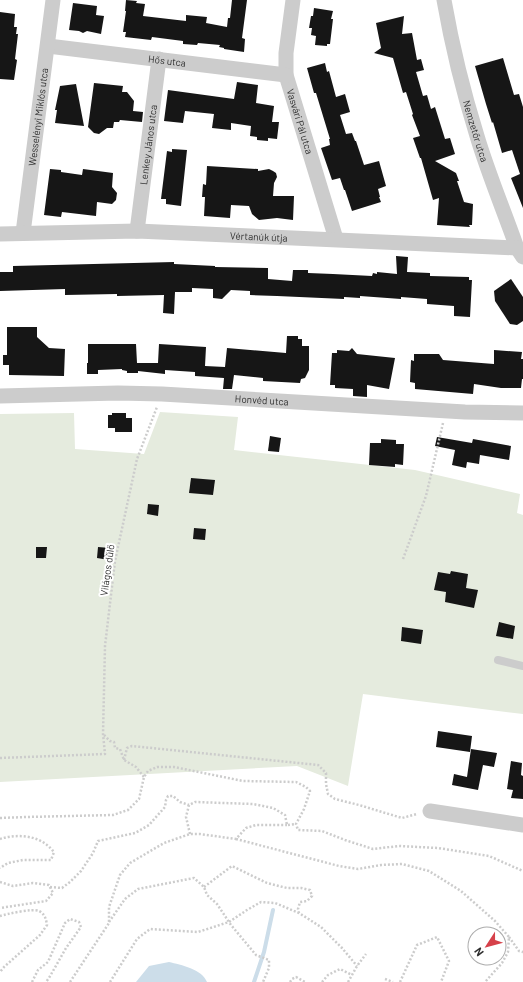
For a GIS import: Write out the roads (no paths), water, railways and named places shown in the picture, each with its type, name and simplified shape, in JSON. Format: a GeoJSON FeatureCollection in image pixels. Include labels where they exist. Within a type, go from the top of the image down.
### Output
{"type":"FeatureCollection","features":[{"type":"Feature","properties":{"kind":"street","name":"Wesselényi Miklós utca"},"geometry":{"type":"LineString","coordinates":[[23,233],[54,0]]}},
{"type":"Feature","properties":{"kind":"street","name":"Vasvári Pál utca"},"geometry":{"type":"LineString","coordinates":[[293,0],[286,53],[286,75],[336,239]]}},
{"type":"Feature","properties":{"kind":"street","name":"Nemzetőr utca"},"geometry":{"type":"LineString","coordinates":[[444,0],[459,75],[477,137],[520,252]]}},
{"type":"Feature","properties":{"kind":"street","name":"Hős utca"},"geometry":{"type":"LineString","coordinates":[[48,46],[286,75]]}},
{"type":"Feature","properties":{"kind":"street","name":"Lenkey János utca"},"geometry":{"type":"LineString","coordinates":[[137,231],[159,59]]}},
{"type":"Feature","properties":{"kind":"street","name":"Vértanúk útja"},"geometry":{"type":"LineString","coordinates":[[0,234],[137,231],[336,239],[520,252]]}},
{"type":"Feature","properties":{"kind":"street","name":"Honvéd utca"},"geometry":{"type":"LineString","coordinates":[[0,396],[118,393],[162,394],[446,411],[523,413]]}},
{"type":"Feature","properties":{"kind":"street"},"geometry":{"type":"LineString","coordinates":[[430,811],[523,825]]}},
{"type":"Feature","properties":{"kind":"lane"},"geometry":{"type":"LineString","coordinates":[[498,660],[523,666]]}},
{"type":"Feature","properties":{"kind":"water"},"geometry":{"type":"Polygon","coordinates":[[[169,962],[185,966],[196,971],[201,974],[207,982],[136,982],[149,966],[169,962]]]}},
{"type":"Feature","properties":{"kind":"waterway"},"geometry":{"type":"LineString","coordinates":[[254,982],[264,952],[273,910]]}}]}
